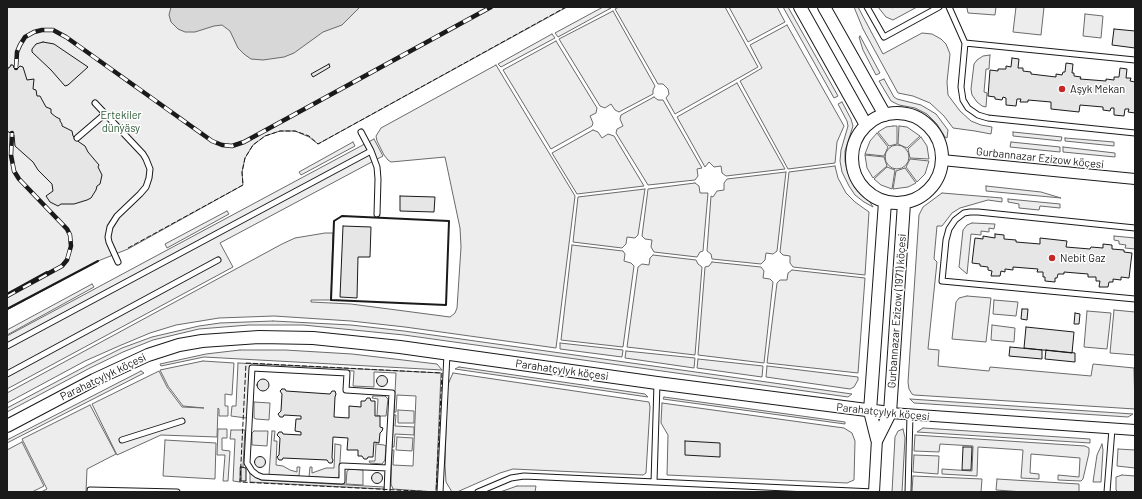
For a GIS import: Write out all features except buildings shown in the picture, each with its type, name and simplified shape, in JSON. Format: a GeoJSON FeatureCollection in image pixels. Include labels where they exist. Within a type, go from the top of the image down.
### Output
{"type":"FeatureCollection","features":[{"type":"Feature","properties":{"kind":"street"},"geometry":{"type":"LineString","coordinates":[[800,7],[866,125]]}},
{"type":"Feature","properties":{"kind":"street"},"geometry":{"type":"LineString","coordinates":[[824,7],[886,115]]}},
{"type":"Feature","properties":{"kind":"street"},"geometry":{"type":"LineString","coordinates":[[899,113],[912,116],[924,122],[934,132],[940,144],[942,160],[941,170],[936,181],[928,191],[918,198],[904,203],[885,202],[874,197],[863,188],[856,176],[852,163],[853,149],[858,136],[866,125],[875,119],[886,115],[899,113]]}},
{"type":"Feature","properties":{"kind":"street","name":"Gurbannazar Ezizow köçesi"},"geometry":{"type":"LineString","coordinates":[[942,160],[1135,179]]}},
{"type":"Feature","properties":{"kind":"street","name":"Gurbannazar Ezizow (1971) köçesi"},"geometry":{"type":"LineString","coordinates":[[874,492],[877,439],[870,411],[885,202]]}},
{"type":"Feature","properties":{"kind":"street","name":"Gurbannazar Ezizow (1971) köçesi"},"geometry":{"type":"LineString","coordinates":[[877,439],[890,413],[904,203]]}},
{"type":"Feature","properties":{"kind":"street","name":"Parahatçylyk köçesi"},"geometry":{"type":"LineString","coordinates":[[7,426],[130,362],[179,345],[202,341],[259,337],[313,338],[392,346],[870,411],[1135,430]]}},
{"type":"Feature","properties":{"kind":"lane"},"geometry":{"type":"LineString","coordinates":[[867,7],[884,37],[939,7]]}},
{"type":"Feature","properties":{"kind":"lane"},"geometry":{"type":"LineString","coordinates":[[949,7],[965,43],[961,87],[963,100],[968,108],[978,115],[988,118],[1135,133]]}},
{"type":"Feature","properties":{"kind":"lane"},"geometry":{"type":"LineString","coordinates":[[965,43],[1135,60]]}},
{"type":"Feature","properties":{"kind":"lane"},"geometry":{"type":"LineString","coordinates":[[95,104],[143,154],[150,169],[146,187],[117,216],[108,232],[109,242],[118,262]]}},
{"type":"Feature","properties":{"kind":"lane"},"geometry":{"type":"LineString","coordinates":[[77,138],[105,114]]}},
{"type":"Feature","properties":{"kind":"lane"},"geometry":{"type":"LineString","coordinates":[[361,132],[371,151],[377,173],[377,214]]}},
{"type":"Feature","properties":{"kind":"lane"},"geometry":{"type":"LineString","coordinates":[[7,346],[371,151]]}},
{"type":"Feature","properties":{"kind":"lane"},"geometry":{"type":"LineString","coordinates":[[1135,228],[978,212],[964,213],[955,220],[949,229],[946,240],[942,281],[1135,299]]}},
{"type":"Feature","properties":{"kind":"lane"},"geometry":{"type":"LineString","coordinates":[[7,374],[218,260]]}},
{"type":"Feature","properties":{"kind":"lane"},"geometry":{"type":"LineString","coordinates":[[440,492],[447,354]]}},
{"type":"Feature","properties":{"kind":"lane"},"geometry":{"type":"LineString","coordinates":[[387,492],[392,393],[346,390],[347,373],[252,368],[247,463],[252,471],[257,475],[262,477],[342,481],[342,466],[388,468]]}},
{"type":"Feature","properties":{"kind":"lane"},"geometry":{"type":"LineString","coordinates":[[654,482],[657,383]]}},
{"type":"Feature","properties":{"kind":"lane"},"geometry":{"type":"LineString","coordinates":[[908,492],[910,415]]}},
{"type":"Feature","properties":{"kind":"lane"},"geometry":{"type":"LineString","coordinates":[[122,440],[182,421]]}},
{"type":"Feature","properties":{"kind":"lane"},"geometry":{"type":"LineString","coordinates":[[1108,492],[1112,428]]}},
{"type":"Feature","properties":{"kind":"lane"},"geometry":{"type":"LineString","coordinates":[[478,492],[511,478],[524,476],[815,491],[874,492]]}},
{"type":"Feature","properties":{"kind":"lane"},"geometry":{"type":"LineString","coordinates":[[90,490],[177,492]]}},
{"type":"Feature","properties":{"kind":"shaded area","name":"Ertekiler dünýäsy"},"geometry":{"type":"Polygon","coordinates":[[[7,7],[567,7],[318,144],[309,137],[295,131],[280,131],[265,136],[253,145],[245,158],[242,172],[243,185],[128,249],[98,261],[7,310],[7,7]]]}},
{"type":"Feature","properties":{"kind":"shaded area"},"geometry":{"type":"Polygon","coordinates":[[[171,7],[360,7],[342,25],[323,32],[294,53],[284,57],[263,60],[251,59],[244,54],[238,48],[230,31],[222,25],[195,32],[185,32],[178,29],[171,22],[169,15],[171,7]]]}},
{"type":"Feature","properties":{"kind":"shaded area"},"geometry":{"type":"Polygon","coordinates":[[[603,7],[611,8],[558,37],[555,33],[603,7]]]}},
{"type":"Feature","properties":{"kind":"shaded area"},"geometry":{"type":"Polygon","coordinates":[[[619,7],[725,7],[758,67],[675,114],[666,98],[669,94],[668,89],[663,84],[658,84],[615,9],[619,7]]]}},
{"type":"Feature","properties":{"kind":"shaded area"},"geometry":{"type":"Polygon","coordinates":[[[729,7],[777,7],[785,22],[748,42],[729,7]]]}},
{"type":"Feature","properties":{"kind":"shaded area"},"geometry":{"type":"Polygon","coordinates":[[[783,7],[788,7],[838,96],[834,98],[783,7]]]}},
{"type":"Feature","properties":{"kind":"shaded area"},"geometry":{"type":"Polygon","coordinates":[[[854,7],[858,7],[883,54],[922,33],[932,34],[941,39],[946,44],[950,54],[947,82],[948,95],[960,111],[971,121],[992,127],[991,134],[953,128],[944,116],[930,103],[913,96],[898,93],[863,29],[854,7]]]}},
{"type":"Feature","properties":{"kind":"shaded area"},"geometry":{"type":"Polygon","coordinates":[[[878,7],[917,7],[893,20],[886,17],[878,7]]]}},
{"type":"Feature","properties":{"kind":"shaded area"},"geometry":{"type":"Polygon","coordinates":[[[968,7],[996,7],[995,15],[968,13],[968,7]]]}},
{"type":"Feature","properties":{"kind":"shaded area"},"geometry":{"type":"Polygon","coordinates":[[[1016,7],[1044,7],[1041,35],[1013,32],[1016,7]]]}},
{"type":"Feature","properties":{"kind":"shaded area"},"geometry":{"type":"Polygon","coordinates":[[[613,11],[655,86],[653,94],[619,112],[615,110],[611,104],[605,108],[600,106],[559,39],[613,11]]]}},
{"type":"Feature","properties":{"kind":"shaded area"},"geometry":{"type":"Polygon","coordinates":[[[1085,14],[1103,16],[1101,38],[1083,36],[1085,14]]]}},
{"type":"Feature","properties":{"kind":"shaded area"},"geometry":{"type":"Polygon","coordinates":[[[787,25],[844,126],[837,142],[835,163],[788,169],[740,81],[762,68],[750,45],[787,25]]]}},
{"type":"Feature","properties":{"kind":"shaded area"},"geometry":{"type":"Polygon","coordinates":[[[552,34],[555,38],[501,67],[498,64],[552,34]]]}},
{"type":"Feature","properties":{"kind":"shaded area"},"geometry":{"type":"Polygon","coordinates":[[[860,36],[880,73],[876,75],[863,50],[860,36]]]}},
{"type":"Feature","properties":{"kind":"shaded area"},"geometry":{"type":"Polygon","coordinates":[[[556,41],[597,108],[596,113],[590,116],[593,123],[592,126],[551,149],[503,70],[556,41]]]}},
{"type":"Feature","properties":{"kind":"shaded area"},"geometry":{"type":"Polygon","coordinates":[[[990,55],[989,69],[986,69],[984,92],[987,93],[986,107],[977,102],[972,95],[971,89],[974,64],[983,56],[990,55]]]}},
{"type":"Feature","properties":{"kind":"shaded area"},"geometry":{"type":"Polygon","coordinates":[[[496,65],[575,196],[556,348],[351,321],[274,316],[219,318],[176,325],[150,333],[85,361],[7,403],[7,393],[295,238],[333,233],[331,300],[311,300],[311,302],[351,304],[450,317],[455,313],[457,308],[461,247],[460,228],[445,157],[391,162],[384,155],[376,136],[381,128],[496,65]]]}},
{"type":"Feature","properties":{"kind":"shaded area"},"geometry":{"type":"Polygon","coordinates":[[[884,79],[894,97],[921,105],[936,114],[948,130],[947,138],[937,124],[927,114],[915,108],[899,105],[891,101],[879,81],[884,79]]]}},
{"type":"Feature","properties":{"kind":"shaded area"},"geometry":{"type":"Polygon","coordinates":[[[737,83],[785,169],[726,176],[722,173],[721,166],[714,167],[709,162],[705,167],[677,117],[737,83]]]}},
{"type":"Feature","properties":{"kind":"shaded area"},"geometry":{"type":"Polygon","coordinates":[[[654,97],[658,100],[663,100],[702,168],[697,169],[698,176],[695,180],[648,185],[616,133],[617,129],[623,126],[620,119],[621,115],[654,97]]]}},
{"type":"Feature","properties":{"kind":"shaded area"},"geometry":{"type":"Polygon","coordinates":[[[842,102],[853,126],[845,151],[847,170],[855,188],[870,202],[873,207],[855,195],[842,172],[840,161],[841,150],[848,126],[838,104],[842,102]]]}},
{"type":"Feature","properties":{"kind":"shaded area"},"geometry":{"type":"Polygon","coordinates":[[[897,126],[897,144],[889,146],[878,132],[886,127],[897,126]]]}},
{"type":"Feature","properties":{"kind":"shaded area"},"geometry":{"type":"Polygon","coordinates":[[[899,126],[907,127],[920,136],[907,148],[898,144],[899,126]]]}},
{"type":"Feature","properties":{"kind":"shaded area"},"geometry":{"type":"Polygon","coordinates":[[[593,130],[598,132],[602,138],[608,134],[614,136],[644,186],[577,194],[552,153],[593,130]]]}},
{"type":"Feature","properties":{"kind":"shaded area"},"geometry":{"type":"Polygon","coordinates":[[[1013,132],[1062,137],[1061,141],[1013,136],[1013,132]]]}},
{"type":"Feature","properties":{"kind":"shaded area"},"geometry":{"type":"Polygon","coordinates":[[[877,133],[888,147],[884,156],[865,154],[870,141],[877,133]]]}},
{"type":"Feature","properties":{"kind":"shaded area"},"geometry":{"type":"Polygon","coordinates":[[[921,137],[927,146],[929,159],[910,158],[908,149],[921,137]]]}},
{"type":"Feature","properties":{"kind":"shaded area"},"geometry":{"type":"Polygon","coordinates":[[[1065,138],[1114,142],[1114,146],[1065,141],[1065,138]]]}},
{"type":"Feature","properties":{"kind":"shaded area"},"geometry":{"type":"Polygon","coordinates":[[[374,139],[383,156],[220,243],[233,267],[7,389],[7,336],[374,139]]]}},
{"type":"Feature","properties":{"kind":"shaded area"},"geometry":{"type":"Polygon","coordinates":[[[353,142],[355,146],[301,175],[299,172],[353,142]]]}},
{"type":"Feature","properties":{"kind":"shaded area"},"geometry":{"type":"Polygon","coordinates":[[[1011,142],[1060,147],[1060,152],[1010,147],[1011,142]]]}},
{"type":"Feature","properties":{"kind":"shaded area"},"geometry":{"type":"Polygon","coordinates":[[[897,145],[905,149],[909,157],[905,165],[897,169],[889,165],[885,157],[889,149],[897,145]]]}},
{"type":"Feature","properties":{"kind":"shaded area"},"geometry":{"type":"Polygon","coordinates":[[[1063,147],[1115,153],[1115,157],[1063,152],[1063,147]]]}},
{"type":"Feature","properties":{"kind":"shaded area"},"geometry":{"type":"Polygon","coordinates":[[[865,155],[884,157],[887,166],[873,178],[867,168],[865,155]]]}},
{"type":"Feature","properties":{"kind":"shaded area"},"geometry":{"type":"Polygon","coordinates":[[[910,159],[929,161],[925,174],[917,182],[906,167],[910,159]]]}},
{"type":"Feature","properties":{"kind":"shaded area"},"geometry":{"type":"Polygon","coordinates":[[[835,166],[838,178],[846,193],[855,202],[869,212],[865,275],[793,267],[790,263],[790,256],[783,255],[780,252],[789,172],[835,166]]]}},
{"type":"Feature","properties":{"kind":"shaded area"},"geometry":{"type":"Polygon","coordinates":[[[887,167],[895,170],[892,189],[881,185],[874,179],[887,167]]]}},
{"type":"Feature","properties":{"kind":"shaded area"},"geometry":{"type":"Polygon","coordinates":[[[905,168],[916,183],[908,187],[893,189],[896,171],[905,168]]]}},
{"type":"Feature","properties":{"kind":"shaded area"},"geometry":{"type":"Polygon","coordinates":[[[786,172],[777,251],[773,254],[766,253],[765,260],[761,264],[712,259],[711,254],[707,251],[711,196],[713,197],[717,191],[724,190],[724,183],[727,179],[786,172]]]}},
{"type":"Feature","properties":{"kind":"shaded area"},"geometry":{"type":"Polygon","coordinates":[[[695,183],[699,186],[700,193],[708,193],[703,251],[700,252],[697,257],[654,252],[651,247],[652,240],[645,239],[642,236],[648,189],[695,183]]]}},
{"type":"Feature","properties":{"kind":"shaded area"},"geometry":{"type":"Polygon","coordinates":[[[986,186],[1041,192],[1061,198],[986,191],[986,186]]]}},
{"type":"Feature","properties":{"kind":"shaded area"},"geometry":{"type":"Polygon","coordinates":[[[645,189],[638,235],[635,238],[627,237],[626,244],[622,248],[573,242],[578,197],[645,189]]]}},
{"type":"Feature","properties":{"kind":"shaded area"},"geometry":{"type":"Polygon","coordinates":[[[942,193],[1002,198],[1002,202],[988,200],[960,208],[952,213],[942,226],[937,226],[934,259],[937,262],[928,349],[939,350],[938,366],[989,371],[990,367],[1091,376],[1093,364],[1134,368],[1135,409],[912,394],[909,389],[908,382],[919,215],[923,207],[942,193]]]}},
{"type":"Feature","properties":{"kind":"shaded area"},"geometry":{"type":"Polygon","coordinates":[[[1008,199],[1060,204],[1060,208],[1040,206],[1039,210],[1019,208],[1019,204],[1008,202],[1008,199]]]}},
{"type":"Feature","properties":{"kind":"shaded area"},"geometry":{"type":"Polygon","coordinates":[[[227,211],[229,214],[167,248],[165,244],[227,211]]]}},
{"type":"Feature","properties":{"kind":"shaded area"},"geometry":{"type":"Polygon","coordinates":[[[972,223],[995,224],[994,229],[989,228],[989,232],[981,231],[981,235],[971,234],[967,274],[959,267],[963,230],[967,225],[972,223]]]}},
{"type":"Feature","properties":{"kind":"shaded area"},"geometry":{"type":"Polygon","coordinates":[[[1114,236],[1135,238],[1135,249],[1125,248],[1126,245],[1119,244],[1119,241],[1114,240],[1114,236]]]}},
{"type":"Feature","properties":{"kind":"shaded area"},"geometry":{"type":"Polygon","coordinates":[[[572,245],[623,251],[625,254],[624,261],[631,263],[634,266],[623,347],[561,340],[572,245]]]}},
{"type":"Feature","properties":{"kind":"shaded area"},"geometry":{"type":"Polygon","coordinates":[[[653,255],[696,260],[702,267],[695,355],[627,347],[638,267],[642,264],[649,265],[650,258],[653,255]]]}},
{"type":"Feature","properties":{"kind":"shaded area"},"geometry":{"type":"Polygon","coordinates":[[[712,262],[761,267],[764,271],[763,278],[770,279],[773,282],[764,363],[698,355],[705,267],[709,266],[712,262]]]}},
{"type":"Feature","properties":{"kind":"shaded area"},"geometry":{"type":"Polygon","coordinates":[[[792,270],[865,278],[858,373],[767,363],[777,283],[780,280],[787,280],[788,273],[792,270]]]}},
{"type":"Feature","properties":{"kind":"shaded area"},"geometry":{"type":"Polygon","coordinates":[[[92,284],[94,287],[7,335],[7,330],[92,284]]]}},
{"type":"Feature","properties":{"kind":"shaded area"},"geometry":{"type":"Polygon","coordinates":[[[967,296],[991,298],[986,342],[952,339],[956,302],[959,298],[967,296]]]}},
{"type":"Feature","properties":{"kind":"shaded area"},"geometry":{"type":"Polygon","coordinates":[[[994,300],[1018,302],[1016,316],[993,314],[994,300]]]}},
{"type":"Feature","properties":{"kind":"shaded area"},"geometry":{"type":"Polygon","coordinates":[[[1114,310],[1135,312],[1135,355],[1110,353],[1114,310]]]}},
{"type":"Feature","properties":{"kind":"shaded area"},"geometry":{"type":"Polygon","coordinates":[[[1087,311],[1111,313],[1107,349],[1084,347],[1087,311]]]}},
{"type":"Feature","properties":{"kind":"shaded area"},"geometry":{"type":"Polygon","coordinates":[[[273,321],[351,325],[404,331],[852,394],[848,397],[404,335],[303,325],[249,325],[199,329],[153,340],[123,352],[90,368],[7,412],[7,408],[88,365],[122,348],[152,337],[199,326],[220,323],[273,321]]]}},
{"type":"Feature","properties":{"kind":"shaded area"},"geometry":{"type":"Polygon","coordinates":[[[992,325],[1015,328],[1014,342],[991,340],[992,325]]]}},
{"type":"Feature","properties":{"kind":"shaded area"},"geometry":{"type":"Polygon","coordinates":[[[560,343],[623,350],[622,357],[560,349],[560,343]]]}},
{"type":"Feature","properties":{"kind":"shaded area"},"geometry":{"type":"Polygon","coordinates":[[[240,350],[285,350],[352,354],[437,364],[442,370],[204,357],[161,366],[160,364],[206,354],[240,350]]]}},
{"type":"Feature","properties":{"kind":"shaded area"},"geometry":{"type":"Polygon","coordinates":[[[626,351],[695,358],[694,368],[625,358],[626,351]]]}},
{"type":"Feature","properties":{"kind":"shaded area"},"geometry":{"type":"Polygon","coordinates":[[[698,359],[763,366],[762,377],[697,368],[698,359]]]}},
{"type":"Feature","properties":{"kind":"shaded area"},"geometry":{"type":"Polygon","coordinates":[[[203,361],[234,363],[232,395],[225,394],[225,406],[228,406],[228,416],[219,416],[218,408],[217,437],[161,435],[117,455],[92,404],[159,371],[167,387],[182,407],[204,408],[183,406],[168,386],[160,370],[203,361]]]}},
{"type":"Feature","properties":{"kind":"shaded area"},"geometry":{"type":"Polygon","coordinates":[[[238,363],[441,373],[436,492],[393,489],[391,484],[392,450],[394,450],[393,465],[413,466],[416,396],[397,395],[396,412],[394,412],[396,373],[374,372],[374,387],[353,386],[354,371],[250,366],[248,413],[246,418],[231,416],[232,406],[236,406],[238,363]]]}},
{"type":"Feature","properties":{"kind":"shaded area"},"geometry":{"type":"Polygon","coordinates":[[[767,366],[858,377],[858,380],[854,387],[850,389],[766,377],[767,366]]]}},
{"type":"Feature","properties":{"kind":"shaded area"},"geometry":{"type":"Polygon","coordinates":[[[459,367],[645,394],[648,397],[455,369],[459,367]]]}},
{"type":"Feature","properties":{"kind":"shaded area"},"geometry":{"type":"Polygon","coordinates":[[[141,371],[144,373],[7,443],[7,440],[141,371]]]}},
{"type":"Feature","properties":{"kind":"shaded area"},"geometry":{"type":"Polygon","coordinates":[[[453,373],[649,402],[650,407],[646,473],[643,475],[513,469],[500,473],[457,492],[452,492],[446,482],[445,466],[447,388],[453,373]]]}},
{"type":"Feature","properties":{"kind":"shaded area"},"geometry":{"type":"Polygon","coordinates":[[[373,396],[385,396],[388,399],[386,416],[377,416],[378,399],[372,398],[373,396]]]}},
{"type":"Feature","properties":{"kind":"shaded area"},"geometry":{"type":"Polygon","coordinates":[[[664,397],[845,422],[845,424],[663,399],[664,397]]]}},
{"type":"Feature","properties":{"kind":"shaded area"},"geometry":{"type":"Polygon","coordinates":[[[910,399],[1133,414],[1128,417],[914,403],[910,399]]]}},
{"type":"Feature","properties":{"kind":"shaded area"},"geometry":{"type":"Polygon","coordinates":[[[254,402],[270,403],[269,420],[254,418],[254,402]]]}},
{"type":"Feature","properties":{"kind":"shaded area"},"geometry":{"type":"Polygon","coordinates":[[[662,403],[844,428],[852,433],[855,441],[854,480],[847,483],[667,475],[668,435],[661,423],[662,403]]]}},
{"type":"Feature","properties":{"kind":"shaded area"},"geometry":{"type":"Polygon","coordinates":[[[90,405],[116,454],[87,469],[86,492],[41,492],[47,489],[22,439],[90,405]]]}},
{"type":"Feature","properties":{"kind":"shaded area"},"geometry":{"type":"Polygon","coordinates":[[[398,410],[414,411],[414,423],[398,423],[398,410]]]}},
{"type":"Feature","properties":{"kind":"shaded area"},"geometry":{"type":"Polygon","coordinates":[[[394,415],[396,415],[395,426],[414,427],[414,435],[395,434],[394,447],[392,447],[394,415]]]}},
{"type":"Feature","properties":{"kind":"shaded area"},"geometry":{"type":"Polygon","coordinates":[[[923,428],[1090,439],[1090,443],[917,432],[923,428]]]}},
{"type":"Feature","properties":{"kind":"shaded area"},"geometry":{"type":"Polygon","coordinates":[[[218,429],[227,429],[227,438],[222,438],[222,450],[230,451],[228,481],[223,481],[225,455],[217,455],[218,429]]]}},
{"type":"Feature","properties":{"kind":"shaded area"},"geometry":{"type":"Polygon","coordinates":[[[903,429],[905,438],[902,492],[892,492],[895,437],[898,431],[903,429]]]}},
{"type":"Feature","properties":{"kind":"shaded area"},"geometry":{"type":"Polygon","coordinates":[[[231,430],[245,430],[243,467],[240,467],[240,482],[233,481],[235,439],[230,439],[231,430]]]}},
{"type":"Feature","properties":{"kind":"shaded area"},"geometry":{"type":"Polygon","coordinates":[[[254,431],[268,431],[267,446],[252,445],[252,433],[254,431]]]}},
{"type":"Feature","properties":{"kind":"shaded area"},"geometry":{"type":"Polygon","coordinates":[[[272,431],[275,431],[274,441],[277,441],[276,465],[283,466],[297,472],[297,467],[300,467],[299,476],[269,475],[272,431]]]}},
{"type":"Feature","properties":{"kind":"shaded area"},"geometry":{"type":"Polygon","coordinates":[[[915,435],[1085,446],[1089,448],[1089,453],[1083,479],[1081,481],[1058,480],[1058,475],[1079,477],[1080,458],[1031,454],[1030,473],[1039,474],[1039,479],[1021,478],[1023,450],[978,447],[977,476],[942,474],[942,469],[972,471],[973,446],[940,444],[939,452],[914,451],[915,435]]]}},
{"type":"Feature","properties":{"kind":"shaded area"},"geometry":{"type":"Polygon","coordinates":[[[397,437],[413,438],[412,451],[396,450],[397,437]]]}},
{"type":"Feature","properties":{"kind":"shaded area"},"geometry":{"type":"Polygon","coordinates":[[[165,440],[216,443],[215,479],[163,476],[165,440]]]}},
{"type":"Feature","properties":{"kind":"shaded area"},"geometry":{"type":"Polygon","coordinates":[[[22,442],[44,486],[32,492],[7,492],[7,450],[22,442]]]}},
{"type":"Feature","properties":{"kind":"shaded area"},"geometry":{"type":"Polygon","coordinates":[[[335,444],[341,445],[339,478],[309,477],[310,467],[312,467],[312,473],[326,468],[334,468],[335,444]]]}},
{"type":"Feature","properties":{"kind":"shaded area"},"geometry":{"type":"Polygon","coordinates":[[[376,444],[386,446],[385,460],[382,464],[370,463],[369,461],[375,461],[376,444]]]}},
{"type":"Feature","properties":{"kind":"shaded area"},"geometry":{"type":"Polygon","coordinates":[[[1102,444],[1101,482],[1093,482],[1097,455],[1102,444]]]}},
{"type":"Feature","properties":{"kind":"shaded area"},"geometry":{"type":"Polygon","coordinates":[[[1118,449],[1135,450],[1135,468],[1117,466],[1118,449]]]}},
{"type":"Feature","properties":{"kind":"shaded area"},"geometry":{"type":"Polygon","coordinates":[[[914,455],[939,456],[938,474],[913,472],[914,455]]]}},
{"type":"Feature","properties":{"kind":"shaded area"},"geometry":{"type":"Polygon","coordinates":[[[350,469],[363,470],[363,485],[346,484],[347,471],[350,469]]]}},
{"type":"Feature","properties":{"kind":"shaded area"},"geometry":{"type":"Polygon","coordinates":[[[250,473],[261,480],[384,487],[384,489],[250,482],[250,473]]]}},
{"type":"Feature","properties":{"kind":"shaded area"},"geometry":{"type":"Polygon","coordinates":[[[1122,475],[1135,476],[1135,492],[1118,492],[1116,490],[1116,477],[1122,475]]]}},
{"type":"Feature","properties":{"kind":"shaded area"},"geometry":{"type":"Polygon","coordinates":[[[913,476],[982,479],[981,492],[912,492],[913,476]]]}},
{"type":"Feature","properties":{"kind":"shaded area"},"geometry":{"type":"Polygon","coordinates":[[[997,479],[1079,484],[1079,492],[1024,492],[996,490],[997,479]]]}},
{"type":"Feature","properties":{"kind":"shaded area"},"geometry":{"type":"Polygon","coordinates":[[[517,486],[536,486],[535,492],[500,492],[517,486]]]}},
{"type":"Feature","properties":{"kind":"railway"},"geometry":{"type":"LineString","coordinates":[[16,68],[17,52],[25,37],[34,32],[53,30],[66,37],[212,141],[222,145],[232,146],[244,142],[491,7]]}},
{"type":"Feature","properties":{"kind":"railway"},"geometry":{"type":"LineString","coordinates":[[7,296],[62,266],[67,260],[71,246],[70,235],[67,229],[19,179],[14,171],[11,155],[12,133]]}},
{"type":"Feature","properties":{"kind":"fence"},"geometry":{"type":"LineString","coordinates":[[128,248],[243,185],[242,172],[245,158],[253,145],[265,136],[280,131],[295,131],[309,136],[318,144],[566,7]]}},
{"type":"Feature","properties":{"kind":"fence"},"geometry":{"type":"LineString","coordinates":[[246,363],[442,373],[436,492],[240,482],[246,363]]}},
{"type":"Feature","properties":{"kind":"wall"},"geometry":{"type":"LineString","coordinates":[[342,216],[449,221],[446,305],[331,300],[334,221],[342,216]]}},
{"type":"Feature","properties":{"kind":"wall"},"geometry":{"type":"LineString","coordinates":[[7,309],[98,261]]}},
{"type":"Feature","properties":{"kind":"wall"},"geometry":{"type":"LineString","coordinates":[[7,294],[47,272]]}},
{"type":"Feature","properties":{"kind":"place","name":"Aşyk Mekan"},"geometry":{"type":"Point","coordinates":[1062,89]}},
{"type":"Feature","properties":{"kind":"place","name":"Nebit Gaz"},"geometry":{"type":"Point","coordinates":[1052,258]}}]}
